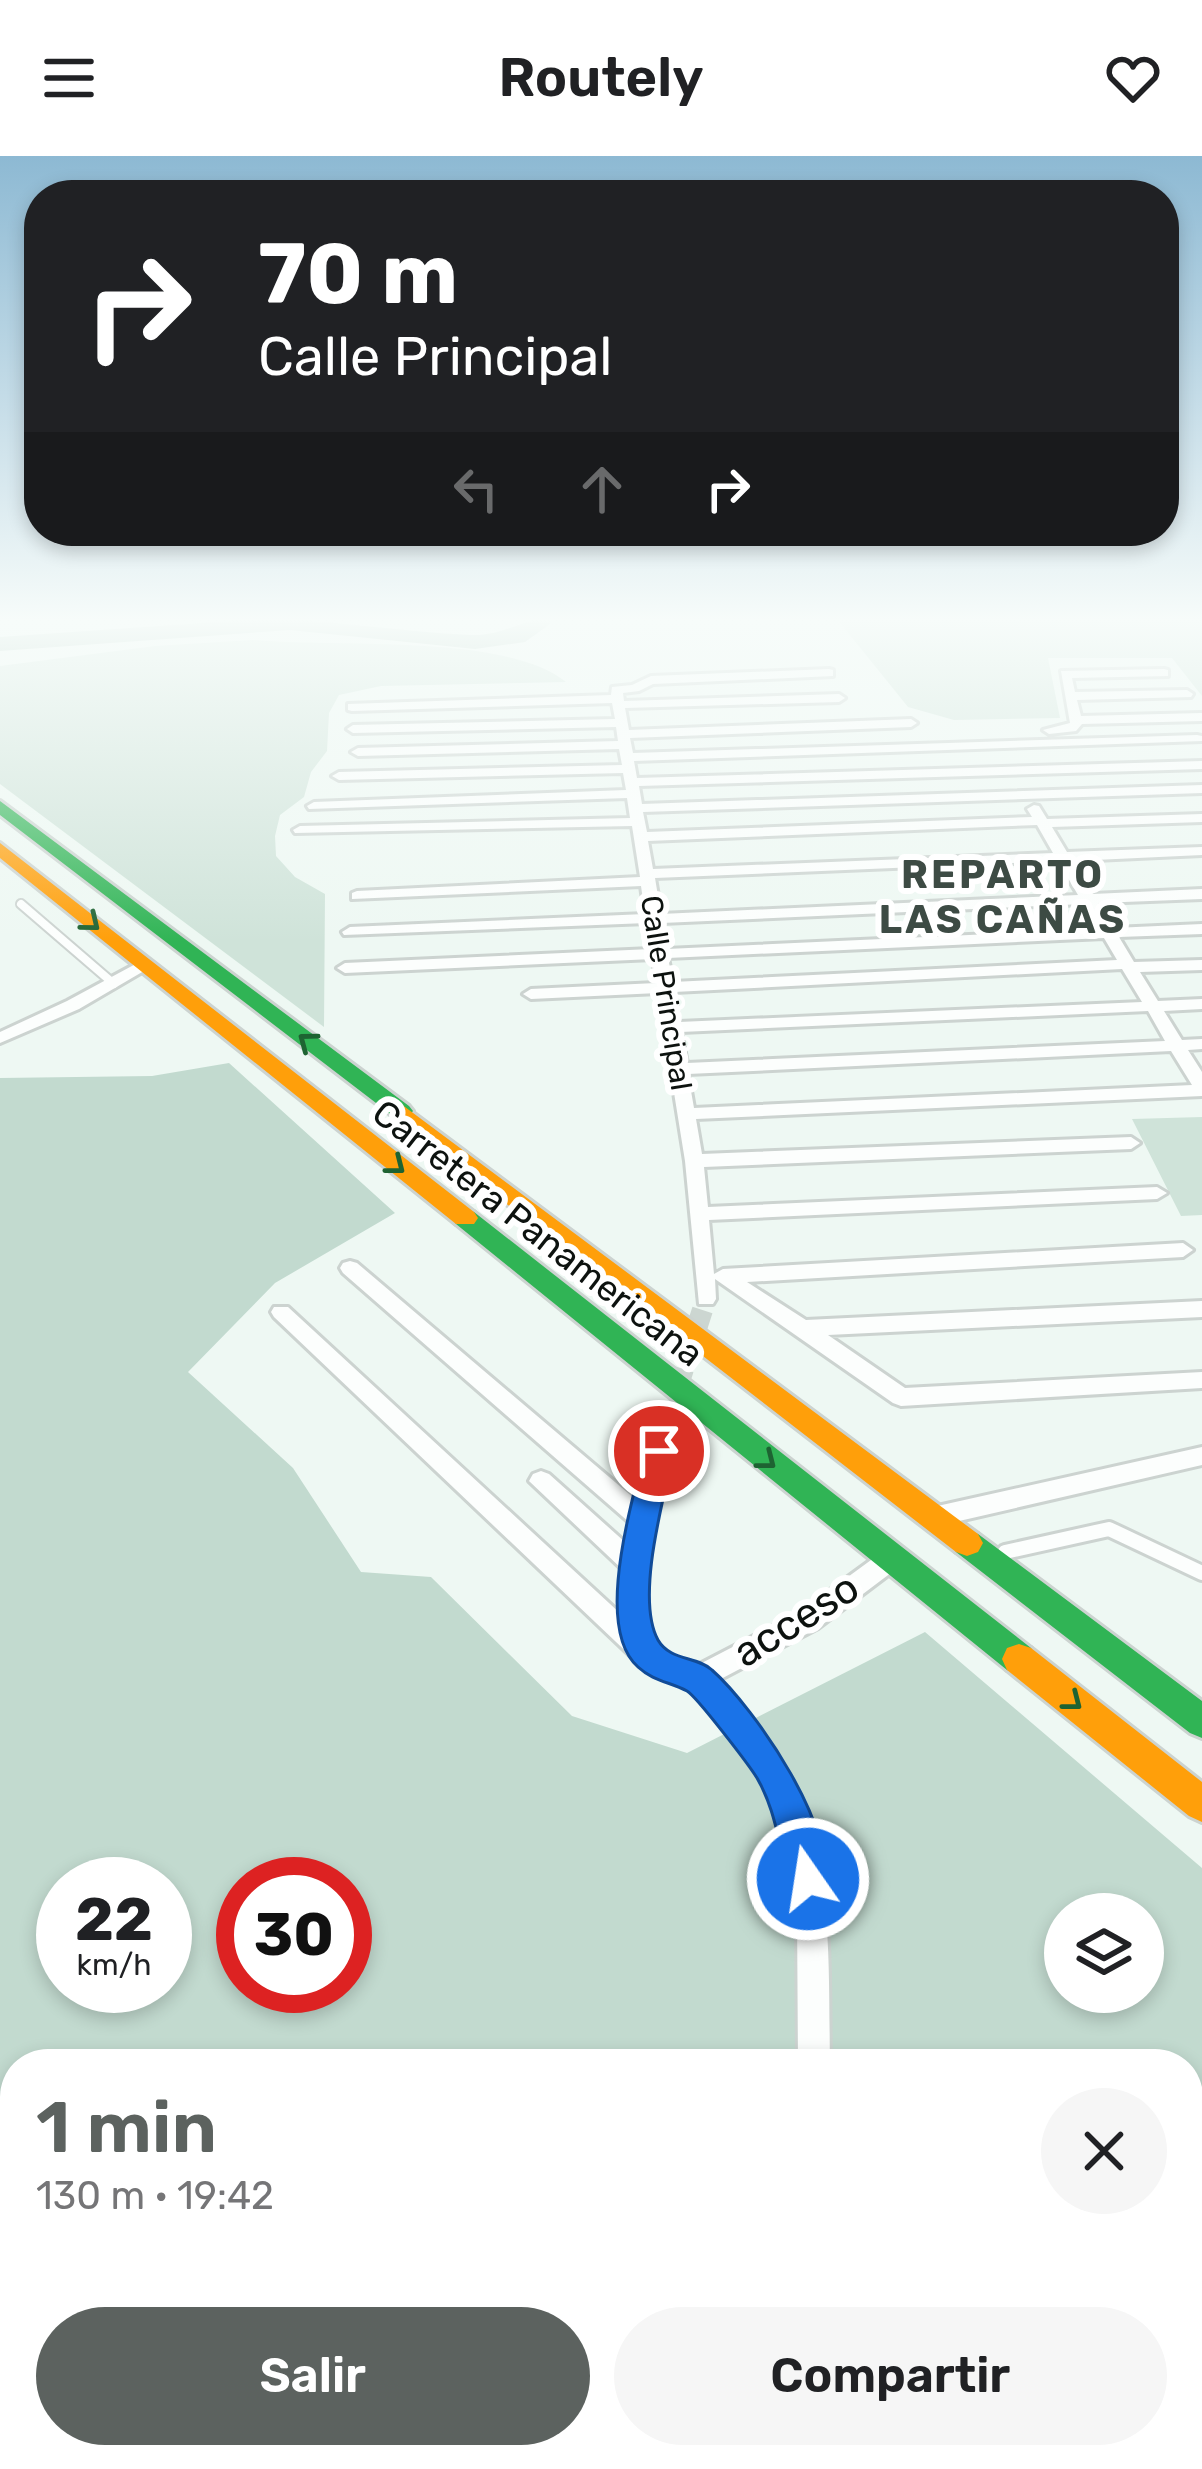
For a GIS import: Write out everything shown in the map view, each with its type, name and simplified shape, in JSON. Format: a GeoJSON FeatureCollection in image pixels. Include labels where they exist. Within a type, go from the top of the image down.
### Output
{"type":"FeatureCollection","features":[{"type":"Feature","properties":{"kind":"highway","name":"Carretera Panamericana"},"geometry":{"type":"LineString","coordinates":[[0,806],[1202,1722]]}},
{"type":"Feature","properties":{"kind":"highway","name":"Carretera Panamericana"},"geometry":{"type":"LineString","coordinates":[[0,849],[1202,1804]]}},
{"type":"Feature","properties":{"kind":"highway"},"geometry":{"type":"LineString","coordinates":[[212,1020],[253,1000]]}},
{"type":"Feature","properties":{"kind":"highway"},"geometry":{"type":"LineString","coordinates":[[698,1406],[740,1371]]}},
{"type":"Feature","properties":{"kind":"street"},"geometry":{"type":"LineString","coordinates":[[457,727],[627,759],[1042,822],[1202,818]]}},
{"type":"Feature","properties":{"kind":"street"},"geometry":{"type":"LineString","coordinates":[[627,759],[631,727]]}},
{"type":"Feature","properties":{"kind":"street"},"geometry":{"type":"LineString","coordinates":[[300,830],[627,759],[738,727]]}},
{"type":"Feature","properties":{"kind":"street"},"geometry":{"type":"LineString","coordinates":[[314,806],[880,727]]}},
{"type":"Feature","properties":{"kind":"street"},"geometry":{"type":"LineString","coordinates":[[1006,745],[1022,731],[1073,727]]}},
{"type":"Feature","properties":{"kind":"street"},"geometry":{"type":"LineString","coordinates":[[353,729],[1026,794],[1202,789]]}},
{"type":"Feature","properties":{"kind":"street"},"geometry":{"type":"LineString","coordinates":[[338,776],[627,759],[1197,739]]}},
{"type":"Feature","properties":{"kind":"street"},"geometry":{"type":"LineString","coordinates":[[686,1114],[1202,1089],[1060,855],[1012,769],[1006,745]]}},
{"type":"Feature","properties":{"kind":"street"},"geometry":{"type":"LineString","coordinates":[[358,752],[1012,769],[1202,765]]}},
{"type":"Feature","properties":{"kind":"street","name":"Calle Principal"},"geometry":{"type":"LineString","coordinates":[[627,759],[711,1284]]}},
{"type":"Feature","properties":{"kind":"street"},"geometry":{"type":"LineString","coordinates":[[356,896],[1202,851]]}},
{"type":"Feature","properties":{"kind":"street"},"geometry":{"type":"LineString","coordinates":[[350,932],[1202,894]]}},
{"type":"Feature","properties":{"kind":"street"},"geometry":{"type":"LineString","coordinates":[[345,968],[659,950],[1202,929]]}},
{"type":"Feature","properties":{"kind":"street"},"geometry":{"type":"LineString","coordinates":[[0,1038],[114,984],[143,965]]}},
{"type":"Feature","properties":{"kind":"street"},"geometry":{"type":"LineString","coordinates":[[532,994],[1202,965]]}},
{"type":"Feature","properties":{"kind":"street"},"geometry":{"type":"LineString","coordinates":[[672,1027],[1202,1004]]}},
{"type":"Feature","properties":{"kind":"street"},"geometry":{"type":"LineString","coordinates":[[679,1069],[1202,1044]]}},
{"type":"Feature","properties":{"kind":"street"},"geometry":{"type":"LineString","coordinates":[[694,1161],[1131,1143]]}},
{"type":"Feature","properties":{"kind":"street"},"geometry":{"type":"LineString","coordinates":[[700,1214],[1157,1193]]}},
{"type":"Feature","properties":{"kind":"street"},"geometry":{"type":"LineString","coordinates":[[711,1284],[1183,1250]]}},
{"type":"Feature","properties":{"kind":"street"},"geometry":{"type":"LineString","coordinates":[[350,1268],[642,1519]]}},
{"type":"Feature","properties":{"kind":"street"},"geometry":{"type":"LineString","coordinates":[[711,1284],[802,1328],[901,1397],[1202,1380]]}},
{"type":"Feature","properties":{"kind":"street"},"geometry":{"type":"LineString","coordinates":[[802,1328],[1202,1309]]}},
{"type":"Feature","properties":{"kind":"street"},"geometry":{"type":"LineString","coordinates":[[281,1312],[645,1653],[674,1673],[698,1678],[769,1765],[796,1822],[808,1879],[814,2049]]}},
{"type":"Feature","properties":{"kind":"street"},"geometry":{"type":"LineString","coordinates":[[645,1653],[636,1624],[634,1565],[668,1418]]}},
{"type":"Feature","properties":{"kind":"street"},"geometry":{"type":"LineString","coordinates":[[932,1517],[1202,1456]]}},
{"type":"Feature","properties":{"kind":"street"},"geometry":{"type":"LineString","coordinates":[[542,1481],[634,1565]]}},
{"type":"Feature","properties":{"kind":"street","name":"acceso"},"geometry":{"type":"LineString","coordinates":[[698,1678],[809,1621],[891,1559]]}},
{"type":"Feature","properties":{"kind":"lane"},"geometry":{"type":"LineString","coordinates":[[21,904],[114,984]]}},
{"type":"Feature","properties":{"kind":"lane"},"geometry":{"type":"LineString","coordinates":[[985,1557],[1109,1529],[1202,1573]]}},
{"type":"Feature","properties":{"kind":"green space"},"geometry":{"type":"Polygon","coordinates":[[[0,727],[328,727],[327,751],[311,772],[304,797],[280,815],[275,836],[276,856],[295,877],[325,894],[324,1027],[0,784],[0,727]]]}},
{"type":"Feature","properties":{"kind":"green space"},"geometry":{"type":"Polygon","coordinates":[[[229,1063],[395,1213],[275,1283],[188,1372],[293,1468],[361,1572],[431,1577],[572,1716],[687,1753],[925,1632],[1202,1868],[1202,2049],[0,2049],[0,1078],[152,1076],[229,1063]]]}},
{"type":"Feature","properties":{"kind":"green space"},"geometry":{"type":"Polygon","coordinates":[[[1202,1117],[1202,1215],[1181,1216],[1132,1119],[1202,1117]]]}},
{"type":"Feature","properties":{"kind":"tunnel"},"geometry":{"type":"LineString","coordinates":[[677,1389],[706,1299]]}},
{"type":"Feature","properties":{"kind":"traffic: fast"},"geometry":{"type":"LineString","coordinates":[[0,806],[401,1111]]}},
{"type":"Feature","properties":{"kind":"traffic: fast"},"geometry":{"type":"LineString","coordinates":[[465,1218],[1019,1659]]}},
{"type":"Feature","properties":{"kind":"traffic: fast"},"geometry":{"type":"LineString","coordinates":[[967,1543],[1202,1722]]}},
{"type":"Feature","properties":{"kind":"traffic: slow"},"geometry":{"type":"LineString","coordinates":[[0,849],[465,1218]]}},
{"type":"Feature","properties":{"kind":"traffic: slow"},"geometry":{"type":"LineString","coordinates":[[401,1111],[967,1543]]}},
{"type":"Feature","properties":{"kind":"traffic: slow"},"geometry":{"type":"LineString","coordinates":[[1019,1659],[1202,1804]]}},
{"type":"Feature","properties":{"kind":"district","name":"REPARTO LAS CAÑAS"},"geometry":{"type":"Point","coordinates":[1003,898]}},
{"type":"Feature","properties":{"kind":"route"},"geometry":{"type":"LineString","coordinates":[[659,1451],[634,1565],[636,1624],[645,1653],[674,1673],[698,1678],[769,1765],[796,1822],[808,1879]]}}]}
